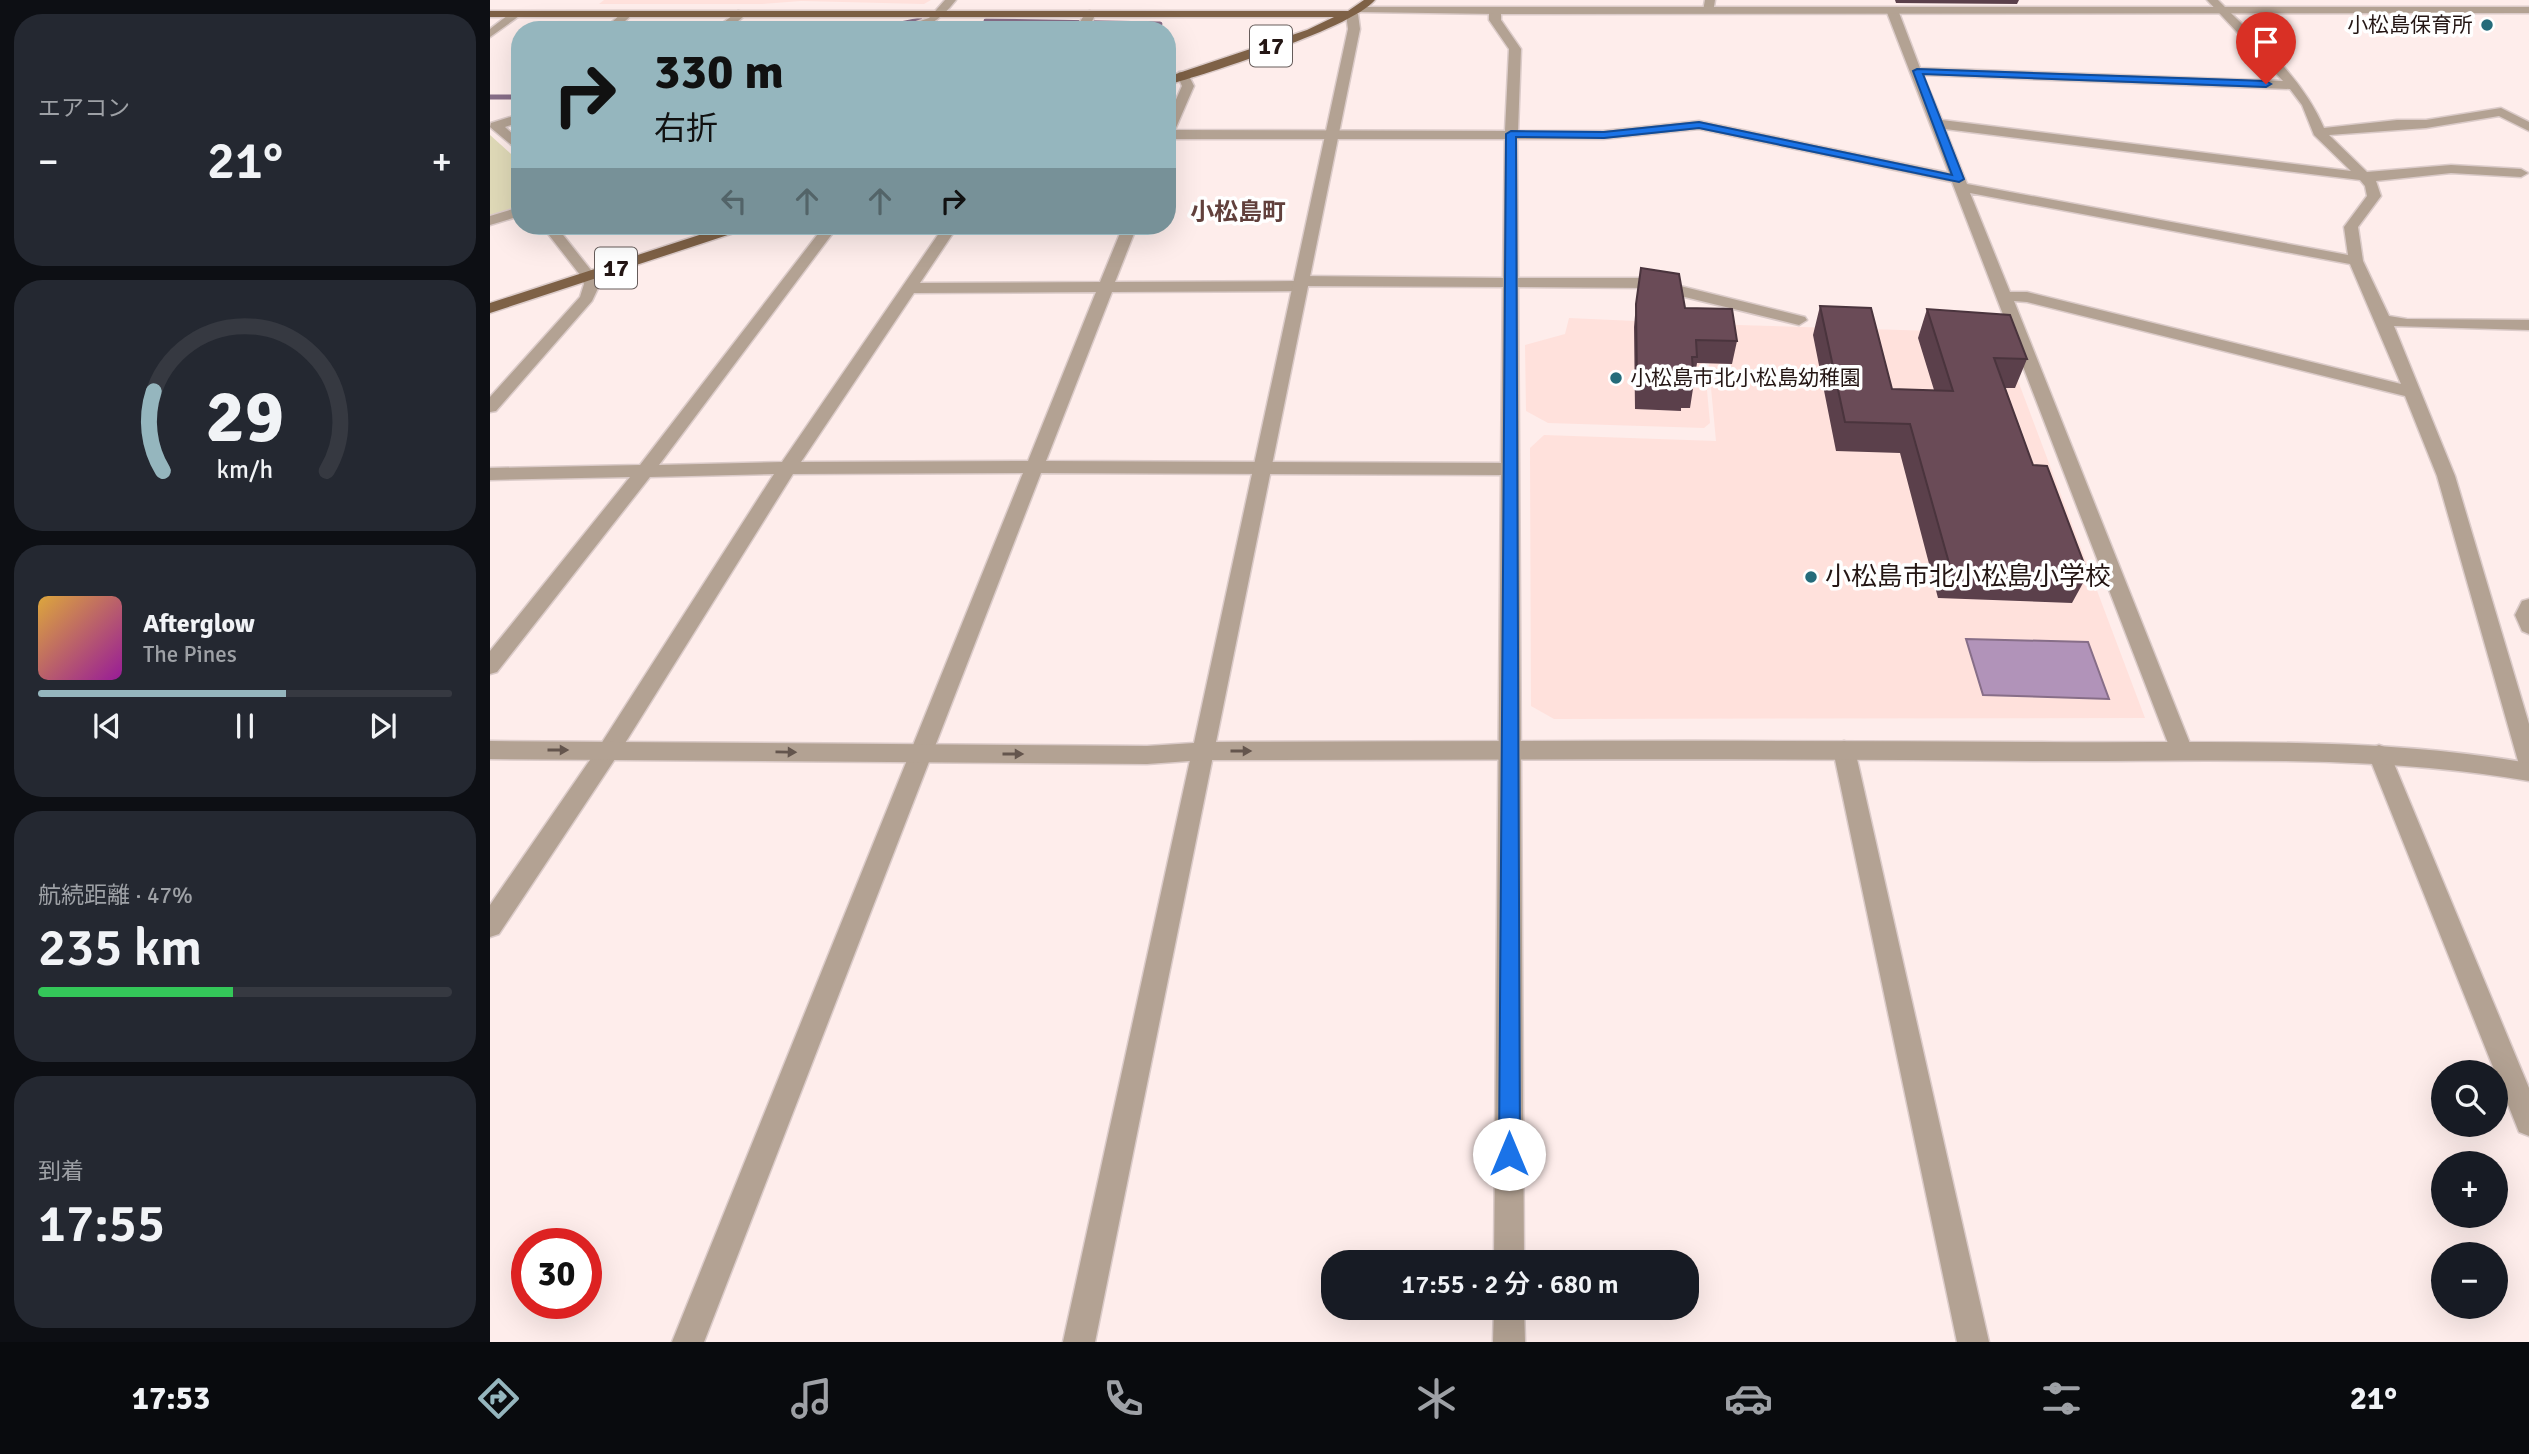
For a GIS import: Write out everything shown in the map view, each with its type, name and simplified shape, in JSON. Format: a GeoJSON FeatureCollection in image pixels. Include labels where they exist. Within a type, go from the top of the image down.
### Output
{"type":"FeatureCollection","features":[{"type":"Feature","properties":{"kind":"main road","name":"17"},"geometry":{"type":"LineString","coordinates":[[1176,78],[1311,32],[1356,11],[1370,0]]}},
{"type":"Feature","properties":{"kind":"main road"},"geometry":{"type":"LineString","coordinates":[[1111,21],[1356,11]]}},
{"type":"Feature","properties":{"kind":"main road"},"geometry":{"type":"LineString","coordinates":[[490,14],[940,13],[1070,21]]}},
{"type":"Feature","properties":{"kind":"main road","name":"17"},"geometry":{"type":"LineString","coordinates":[[490,308],[714,235]]}},
{"type":"Feature","properties":{"kind":"street"},"geometry":{"type":"LineString","coordinates":[[929,21],[951,0]]}},
{"type":"Feature","properties":{"kind":"street"},"geometry":{"type":"LineString","coordinates":[[2217,5],[2293,85],[2308,105],[2319,132],[2372,185],[2374,195],[2351,227],[2356,261],[2383,320],[2446,476],[2529,761]]}},
{"type":"Feature","properties":{"kind":"street"},"geometry":{"type":"LineString","coordinates":[[1079,1342],[1302,284],[1356,11],[1495,12],[1709,6],[1892,10],[2217,5],[2529,10]]}},
{"type":"Feature","properties":{"kind":"street"},"geometry":{"type":"LineString","coordinates":[[1892,10],[1939,124],[2182,751]]}},
{"type":"Feature","properties":{"kind":"street"},"geometry":{"type":"LineString","coordinates":[[1495,12],[1495,20],[1515,49],[1511,134],[1509,1250]]}},
{"type":"Feature","properties":{"kind":"street"},"geometry":{"type":"LineString","coordinates":[[731,21],[742,13]]}},
{"type":"Feature","properties":{"kind":"street"},"geometry":{"type":"LineString","coordinates":[[490,34],[516,14]]}},
{"type":"Feature","properties":{"kind":"street"},"geometry":{"type":"LineString","coordinates":[[619,21],[627,14]]}},
{"type":"Feature","properties":{"kind":"street"},"geometry":{"type":"LineString","coordinates":[[1917,71],[2293,85]]}},
{"type":"Feature","properties":{"kind":"street"},"geometry":{"type":"LineString","coordinates":[[1176,114],[1188,86],[1184,75]]}},
{"type":"Feature","properties":{"kind":"street"},"geometry":{"type":"LineString","coordinates":[[493,127],[496,120],[511,109]]}},
{"type":"Feature","properties":{"kind":"street"},"geometry":{"type":"LineString","coordinates":[[2319,132],[2397,124],[2426,124],[2501,112],[2529,127]]}},
{"type":"Feature","properties":{"kind":"street"},"geometry":{"type":"LineString","coordinates":[[493,127],[511,121]]}},
{"type":"Feature","properties":{"kind":"street"},"geometry":{"type":"LineString","coordinates":[[1939,124],[2364,176],[2451,169],[2521,173]]}},
{"type":"Feature","properties":{"kind":"street"},"geometry":{"type":"LineString","coordinates":[[1176,135],[1604,135],[1699,125],[1960,183],[2356,261]]}},
{"type":"Feature","properties":{"kind":"street"},"geometry":{"type":"LineString","coordinates":[[493,127],[511,141]]}},
{"type":"Feature","properties":{"kind":"street"},"geometry":{"type":"LineString","coordinates":[[490,221],[511,214]]}},
{"type":"Feature","properties":{"kind":"street"},"geometry":{"type":"LineString","coordinates":[[490,407],[587,298],[592,284],[589,277],[557,235]]}},
{"type":"Feature","properties":{"kind":"street"},"geometry":{"type":"LineString","coordinates":[[490,666],[643,473],[824,235]]}},
{"type":"Feature","properties":{"kind":"street"},"geometry":{"type":"LineString","coordinates":[[490,926],[609,750],[787,468],[945,235]]}},
{"type":"Feature","properties":{"kind":"street"},"geometry":{"type":"LineString","coordinates":[[688,1342],[1127,235]]}},
{"type":"Feature","properties":{"kind":"street"},"geometry":{"type":"LineString","coordinates":[[909,288],[1511,282],[1657,284],[1799,320]]}},
{"type":"Feature","properties":{"kind":"street"},"geometry":{"type":"LineString","coordinates":[[2004,296],[2027,297],[2411,392]]}},
{"type":"Feature","properties":{"kind":"street"},"geometry":{"type":"LineString","coordinates":[[2383,320],[2407,324],[2529,324]]}},
{"type":"Feature","properties":{"kind":"street"},"geometry":{"type":"LineString","coordinates":[[490,474],[787,468],[1262,466],[1512,469]]}},
{"type":"Feature","properties":{"kind":"street"},"geometry":{"type":"LineString","coordinates":[[2529,606],[2525,615],[2529,626]]}},
{"type":"Feature","properties":{"kind":"street"},"geometry":{"type":"LineString","coordinates":[[490,750],[1147,755],[1203,751],[2182,751],[2379,754],[2478,763],[2529,772]]}},
{"type":"Feature","properties":{"kind":"street"},"geometry":{"type":"LineString","coordinates":[[1844,750],[1973,1342]]}},
{"type":"Feature","properties":{"kind":"street"},"geometry":{"type":"LineString","coordinates":[[2379,754],[2529,1122]]}},
{"type":"Feature","properties":{"kind":"street"},"geometry":{"type":"LineString","coordinates":[[1509,1320],[1509,1342]]}},
{"type":"Feature","properties":{"kind":"shaded area"},"geometry":{"type":"Polygon","coordinates":[[[604,0],[931,0],[924,4],[801,1],[762,4],[599,4],[604,0]]]}},
{"type":"Feature","properties":{"kind":"shaded area"},"geometry":{"type":"Polygon","coordinates":[[[490,135],[511,154],[511,211],[490,217],[490,135]]]}},
{"type":"Feature","properties":{"kind":"shaded area","name":"小松島市北小松島幼稚園"},"geometry":{"type":"Polygon","coordinates":[[[1569,318],[1701,324],[1710,423],[1704,428],[1548,423],[1526,411],[1525,345],[1565,334],[1569,318]]]}},
{"type":"Feature","properties":{"kind":"shaded area","name":"小松島市北小松島小学校"},"geometry":{"type":"Polygon","coordinates":[[[1705,324],[2000,333],[2145,718],[1554,719],[1531,706],[1530,448],[1544,435],[1716,441],[1705,324]]]}},
{"type":"Feature","properties":{"kind":"shaded area"},"geometry":{"type":"Polygon","coordinates":[[[1966,639],[2088,642],[2109,699],[1983,695],[1966,639]]]}},
{"type":"Feature","properties":{"kind":"building"},"geometry":{"type":"Polygon","coordinates":[[[1641,268],[1679,274],[1685,308],[1732,309],[1737,341],[1696,340],[1697,357],[1692,357],[1694,385],[1637,385],[1636,304],[1641,268]]]}},
{"type":"Feature","properties":{"kind":"building"},"geometry":{"type":"Polygon","coordinates":[[[1820,306],[1871,308],[1892,389],[1953,391],[1927,309],[2010,315],[2027,359],[1994,358],[2033,465],[2047,466],[2088,574],[1951,570],[1910,424],[1845,422],[1820,306]]]}},
{"type":"Feature","properties":{"kind":"waterway"},"geometry":{"type":"LineString","coordinates":[[915,21],[920,20]]}},
{"type":"Feature","properties":{"kind":"waterway"},"geometry":{"type":"LineString","coordinates":[[490,97],[511,97]]}},
{"type":"Feature","properties":{"kind":"place","name":"小松島保育所"},"geometry":{"type":"Point","coordinates":[2487,25]}},
{"type":"Feature","properties":{"kind":"place","name":"小松島市北小松島幼稚園"},"geometry":{"type":"Point","coordinates":[1616,378]}},
{"type":"Feature","properties":{"kind":"place","name":"小松島市北小松島小学校"},"geometry":{"type":"Point","coordinates":[1811,577]}},
{"type":"Feature","properties":{"kind":"district","name":"小松島町"},"geometry":{"type":"Point","coordinates":[1238,212]}},
{"type":"Feature","properties":{"kind":"route"},"geometry":{"type":"LineString","coordinates":[[1509,1154],[1511,134],[1604,135],[1699,125],[1959,179],[1917,71],[2266,84]]}}]}
